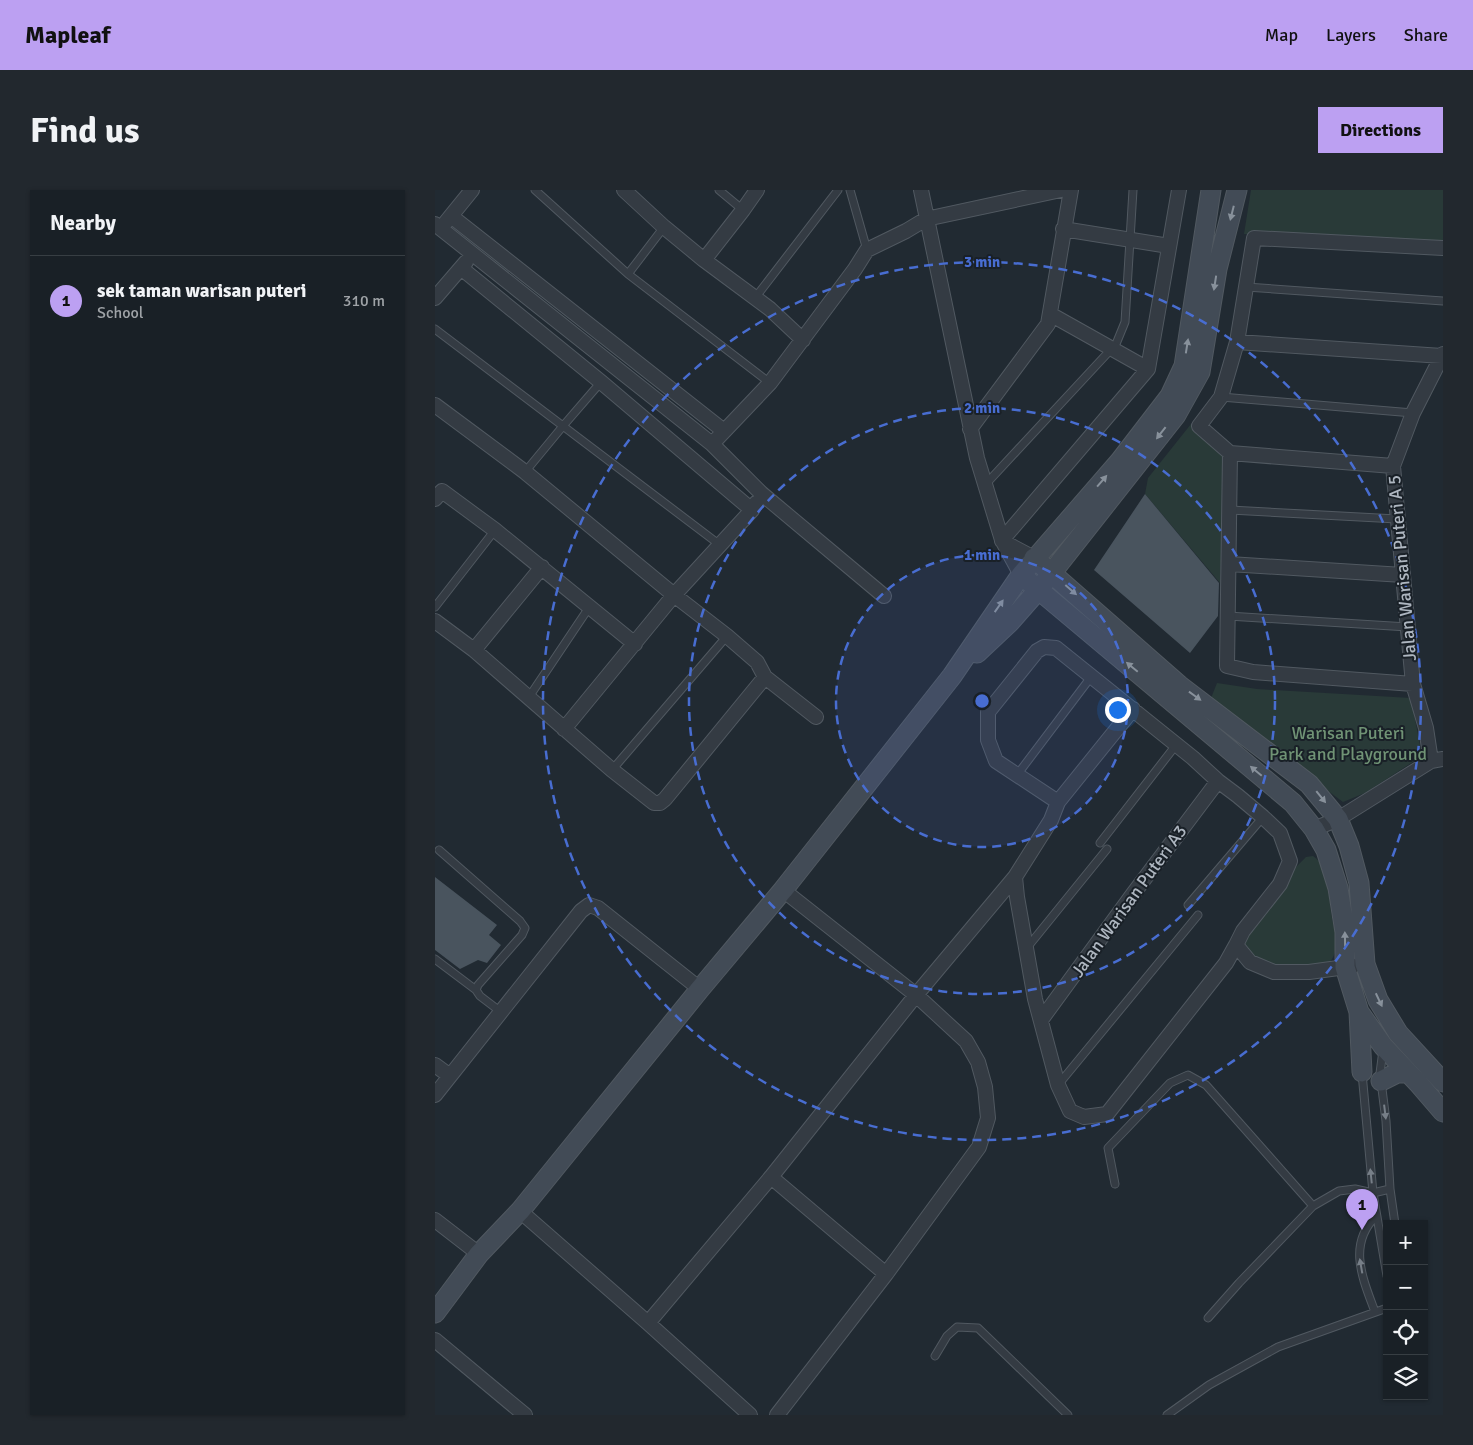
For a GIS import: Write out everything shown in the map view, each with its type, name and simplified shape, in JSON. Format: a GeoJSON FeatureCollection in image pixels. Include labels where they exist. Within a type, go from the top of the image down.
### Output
{"type":"FeatureCollection","features":[{"type":"Feature","properties":{"kind":"street"},"geometry":{"type":"LineString","coordinates":[[472,190],[451,216],[438,226],[712,444],[761,493],[884,596]]}},
{"type":"Feature","properties":{"kind":"street"},"geometry":{"type":"LineString","coordinates":[[624,190],[704,260],[770,310],[803,340]]}},
{"type":"Feature","properties":{"kind":"street"},"geometry":{"type":"LineString","coordinates":[[704,260],[757,190]]}},
{"type":"Feature","properties":{"kind":"street"},"geometry":{"type":"LineString","coordinates":[[921,190],[970,429],[1002,540],[1021,575],[1293,803],[1314,829],[1326,850],[1338,888],[1345,932],[1345,967],[1359,1012],[1362,1072]]}},
{"type":"Feature","properties":{"kind":"street"},"geometry":{"type":"LineString","coordinates":[[712,444],[770,383],[855,269],[867,250],[926,219],[1061,190]]}},
{"type":"Feature","properties":{"kind":"street"},"geometry":{"type":"LineString","coordinates":[[970,429],[1049,324],[1063,229],[1071,190]]}},
{"type":"Feature","properties":{"kind":"street"},"geometry":{"type":"LineString","coordinates":[[1002,540],[1148,369],[1179,190]]}},
{"type":"Feature","properties":{"kind":"street"},"geometry":{"type":"LineString","coordinates":[[435,1313],[479,1254],[520,1211],[783,890],[952,676],[1034,558],[1120,461],[1170,396],[1184,366],[1211,190]]}},
{"type":"Feature","properties":{"kind":"street"},"geometry":{"type":"LineString","coordinates":[[952,676],[1010,622],[1039,589],[1176,415],[1200,372],[1217,269],[1237,190]]}},
{"type":"Feature","properties":{"kind":"street"},"geometry":{"type":"LineString","coordinates":[[451,216],[725,431]]}},
{"type":"Feature","properties":{"kind":"street"},"geometry":{"type":"LineString","coordinates":[[1063,229],[1130,238],[1169,246]]}},
{"type":"Feature","properties":{"kind":"street"},"geometry":{"type":"LineString","coordinates":[[1393,466],[1230,453],[1199,426],[1221,397],[1237,342],[1253,238],[1443,248]]}},
{"type":"Feature","properties":{"kind":"street"},"geometry":{"type":"LineString","coordinates":[[435,298],[473,254]]}},
{"type":"Feature","properties":{"kind":"street"},"geometry":{"type":"LineString","coordinates":[[461,268],[601,382],[752,510]]}},
{"type":"Feature","properties":{"kind":"street"},"geometry":{"type":"LineString","coordinates":[[1050,314],[1148,369]]}},
{"type":"Feature","properties":{"kind":"street"},"geometry":{"type":"LineString","coordinates":[[1237,342],[1443,355]]}},
{"type":"Feature","properties":{"kind":"street","name":"Jalan Warisan Puteri A 5"},"geometry":{"type":"LineString","coordinates":[[1437,760],[1413,684],[1393,466],[1413,413],[1443,355]]}},
{"type":"Feature","properties":{"kind":"street"},"geometry":{"type":"LineString","coordinates":[[435,404],[525,472],[674,595],[727,636],[757,662],[765,677],[816,717]]}},
{"type":"Feature","properties":{"kind":"street"},"geometry":{"type":"LineString","coordinates":[[1230,453],[1227,666],[1253,672],[1413,684]]}},
{"type":"Feature","properties":{"kind":"street"},"geometry":{"type":"LineString","coordinates":[[437,492],[495,530],[635,644]]}},
{"type":"Feature","properties":{"kind":"street"},"geometry":{"type":"LineString","coordinates":[[564,729],[674,595],[752,510],[761,493]]}},
{"type":"Feature","properties":{"kind":"street"},"geometry":{"type":"LineString","coordinates":[[1002,540],[1034,558],[1179,685],[1309,784],[1338,819],[1349,846],[1359,883],[1365,964],[1378,1000],[1380,1036]]}},
{"type":"Feature","properties":{"kind":"street"},"geometry":{"type":"LineString","coordinates":[[1229,564],[1403,575]]}},
{"type":"Feature","properties":{"kind":"street"},"geometry":{"type":"LineString","coordinates":[[474,650],[542,568]]}},
{"type":"Feature","properties":{"kind":"street"},"geometry":{"type":"LineString","coordinates":[[435,621],[474,650],[612,770],[654,803],[660,803],[665,799],[765,677]]}},
{"type":"Feature","properties":{"kind":"street"},"geometry":{"type":"LineString","coordinates":[[1015,877],[1035,1000],[1058,1085],[1070,1111],[1084,1117],[1107,1114],[1226,963],[1237,946],[1243,931],[1280,884],[1290,861],[1280,833],[1263,816],[1056,648],[1044,647],[1037,651],[988,712],[988,740],[995,761],[1058,802]]}},
{"type":"Feature","properties":{"kind":"street"},"geometry":{"type":"LineString","coordinates":[[648,1322],[771,1177],[916,995],[1015,877],[1051,820],[1058,802],[1133,709]]}},
{"type":"Feature","properties":{"kind":"street"},"geometry":{"type":"LineString","coordinates":[[1314,829],[1338,819],[1437,760]]}},
{"type":"Feature","properties":{"kind":"street","name":"Jalan Warisan Puteri A3"},"geometry":{"type":"LineString","coordinates":[[1041,1020],[1218,781]]}},
{"type":"Feature","properties":{"kind":"street"},"geometry":{"type":"LineString","coordinates":[[777,1415],[886,1274],[979,1147],[988,1118],[985,1087],[978,1062],[967,1041],[916,995],[783,890]]}},
{"type":"Feature","properties":{"kind":"street"},"geometry":{"type":"LineString","coordinates":[[435,1095],[581,911],[589,905],[598,908],[700,989]]}},
{"type":"Feature","properties":{"kind":"street"},"geometry":{"type":"LineString","coordinates":[[1237,946],[1250,962],[1274,972],[1309,972],[1365,964]]}},
{"type":"Feature","properties":{"kind":"street"},"geometry":{"type":"LineString","coordinates":[[1359,1012],[1443,1112]]}},
{"type":"Feature","properties":{"kind":"street"},"geometry":{"type":"LineString","coordinates":[[1380,1036],[1398,1033],[1443,1082]]}},
{"type":"Feature","properties":{"kind":"street"},"geometry":{"type":"LineString","coordinates":[[435,1065],[450,1076]]}},
{"type":"Feature","properties":{"kind":"street"},"geometry":{"type":"LineString","coordinates":[[1381,1081],[1397,1073],[1409,1073]]}},
{"type":"Feature","properties":{"kind":"street"},"geometry":{"type":"LineString","coordinates":[[771,1177],[886,1274]]}},
{"type":"Feature","properties":{"kind":"street"},"geometry":{"type":"LineString","coordinates":[[520,1211],[648,1322],[750,1415]]}},
{"type":"Feature","properties":{"kind":"street"},"geometry":{"type":"LineString","coordinates":[[435,1220],[479,1254]]}},
{"type":"Feature","properties":{"kind":"street"},"geometry":{"type":"LineString","coordinates":[[435,1340],[525,1415]]}},
{"type":"Feature","properties":{"kind":"lane"},"geometry":{"type":"LineString","coordinates":[[535,190],[628,274],[770,383]]}},
{"type":"Feature","properties":{"kind":"lane"},"geometry":{"type":"LineString","coordinates":[[719,190],[743,210]]}},
{"type":"Feature","properties":{"kind":"lane"},"geometry":{"type":"LineString","coordinates":[[755,298],[838,190]]}},
{"type":"Feature","properties":{"kind":"lane"},"geometry":{"type":"LineString","coordinates":[[850,190],[867,250]]}},
{"type":"Feature","properties":{"kind":"lane"},"geometry":{"type":"LineString","coordinates":[[985,486],[1116,344],[1125,322],[1133,190]]}},
{"type":"Feature","properties":{"kind":"lane"},"geometry":{"type":"LineString","coordinates":[[628,274],[664,226]]}},
{"type":"Feature","properties":{"kind":"lane"},"geometry":{"type":"LineString","coordinates":[[1246,287],[1443,301]]}},
{"type":"Feature","properties":{"kind":"lane"},"geometry":{"type":"LineString","coordinates":[[435,329],[719,545]]}},
{"type":"Feature","properties":{"kind":"lane"},"geometry":{"type":"LineString","coordinates":[[525,472],[601,382]]}},
{"type":"Feature","properties":{"kind":"lane"},"geometry":{"type":"LineString","coordinates":[[1221,397],[1413,413]]}},
{"type":"Feature","properties":{"kind":"lane"},"geometry":{"type":"LineString","coordinates":[[1230,510],[1397,519]]}},
{"type":"Feature","properties":{"kind":"lane"},"geometry":{"type":"LineString","coordinates":[[435,607],[495,530]]}},
{"type":"Feature","properties":{"kind":"lane"},"geometry":{"type":"LineString","coordinates":[[529,697],[589,606]]}},
{"type":"Feature","properties":{"kind":"lane"},"geometry":{"type":"LineString","coordinates":[[1228,616],[1407,628]]}},
{"type":"Feature","properties":{"kind":"lane"},"geometry":{"type":"LineString","coordinates":[[612,770],[727,636]]}},
{"type":"Feature","properties":{"kind":"lane"},"geometry":{"type":"LineString","coordinates":[[1017,775],[1091,676]]}},
{"type":"Feature","properties":{"kind":"lane"},"geometry":{"type":"LineString","coordinates":[[1100,843],[1176,745]]}},
{"type":"Feature","properties":{"kind":"lane"},"geometry":{"type":"LineString","coordinates":[[1188,905],[1263,816]]}},
{"type":"Feature","properties":{"kind":"lane"},"geometry":{"type":"LineString","coordinates":[[1026,949],[1107,849]]}},
{"type":"Feature","properties":{"kind":"lane"},"geometry":{"type":"LineString","coordinates":[[439,850],[521,921],[525,928],[522,935],[478,984],[476,990]]}},
{"type":"Feature","properties":{"kind":"lane"},"geometry":{"type":"LineString","coordinates":[[1058,1085],[1198,915]]}},
{"type":"Feature","properties":{"kind":"lane"},"geometry":{"type":"LineString","coordinates":[[435,959],[476,990],[480,996],[501,1012]]}},
{"type":"Feature","properties":{"kind":"lane"},"geometry":{"type":"LineString","coordinates":[[1380,1036],[1362,1072],[1373,1193],[1385,1265]]}},
{"type":"Feature","properties":{"kind":"lane"},"geometry":{"type":"LineString","coordinates":[[1380,1036],[1381,1081],[1394,1220]]}},
{"type":"Feature","properties":{"kind":"lane"},"geometry":{"type":"LineString","coordinates":[[1115,1184],[1109,1148],[1170,1083],[1188,1075],[1206,1085],[1313,1206]]}},
{"type":"Feature","properties":{"kind":"lane"},"geometry":{"type":"LineString","coordinates":[[1208,1318],[1313,1206],[1339,1191],[1355,1189],[1373,1193],[1390,1189]]}},
{"type":"Feature","properties":{"kind":"lane"},"geometry":{"type":"LineString","coordinates":[[1375,1312],[1359,1265],[1359,1244],[1368,1224],[1376,1216]]}},
{"type":"Feature","properties":{"kind":"lane"},"geometry":{"type":"LineString","coordinates":[[1167,1415],[1209,1385],[1278,1347],[1383,1309]]}},
{"type":"Feature","properties":{"kind":"lane"},"geometry":{"type":"LineString","coordinates":[[935,1356],[947,1336],[957,1327],[978,1328],[1068,1415]]}},
{"type":"Feature","properties":{"kind":"green space"},"geometry":{"type":"Polygon","coordinates":[[[1251,190],[1443,190],[1443,243],[1244,234],[1251,190]]]}},
{"type":"Feature","properties":{"kind":"green space"},"geometry":{"type":"Polygon","coordinates":[[[1191,424],[1226,457],[1220,583],[1145,494],[1148,478],[1191,424]]]}},
{"type":"Feature","properties":{"kind":"green space","name":"Warisan Puteri Park and Playground"},"geometry":{"type":"Polygon","coordinates":[[[1217,683],[1257,689],[1411,698],[1422,756],[1365,793],[1343,802],[1209,703],[1217,683]]]}},
{"type":"Feature","properties":{"kind":"green space"},"geometry":{"type":"Polygon","coordinates":[[[1313,856],[1323,868],[1328,884],[1336,935],[1335,953],[1324,969],[1280,971],[1255,959],[1244,942],[1296,867],[1306,857],[1313,856]]]}},
{"type":"Feature","properties":{"kind":"building"},"geometry":{"type":"Polygon","coordinates":[[[1145,494],[1219,583],[1218,616],[1190,653],[1094,570],[1145,494]]]}},
{"type":"Feature","properties":{"kind":"building"},"geometry":{"type":"Polygon","coordinates":[[[435,877],[497,925],[489,935],[501,945],[487,963],[478,960],[460,969],[435,950],[435,877]]]}},
{"type":"Feature","properties":{"kind":"place","name":"sek taman warisan puteri"},"geometry":{"type":"Point","coordinates":[1362,1230]}}]}
